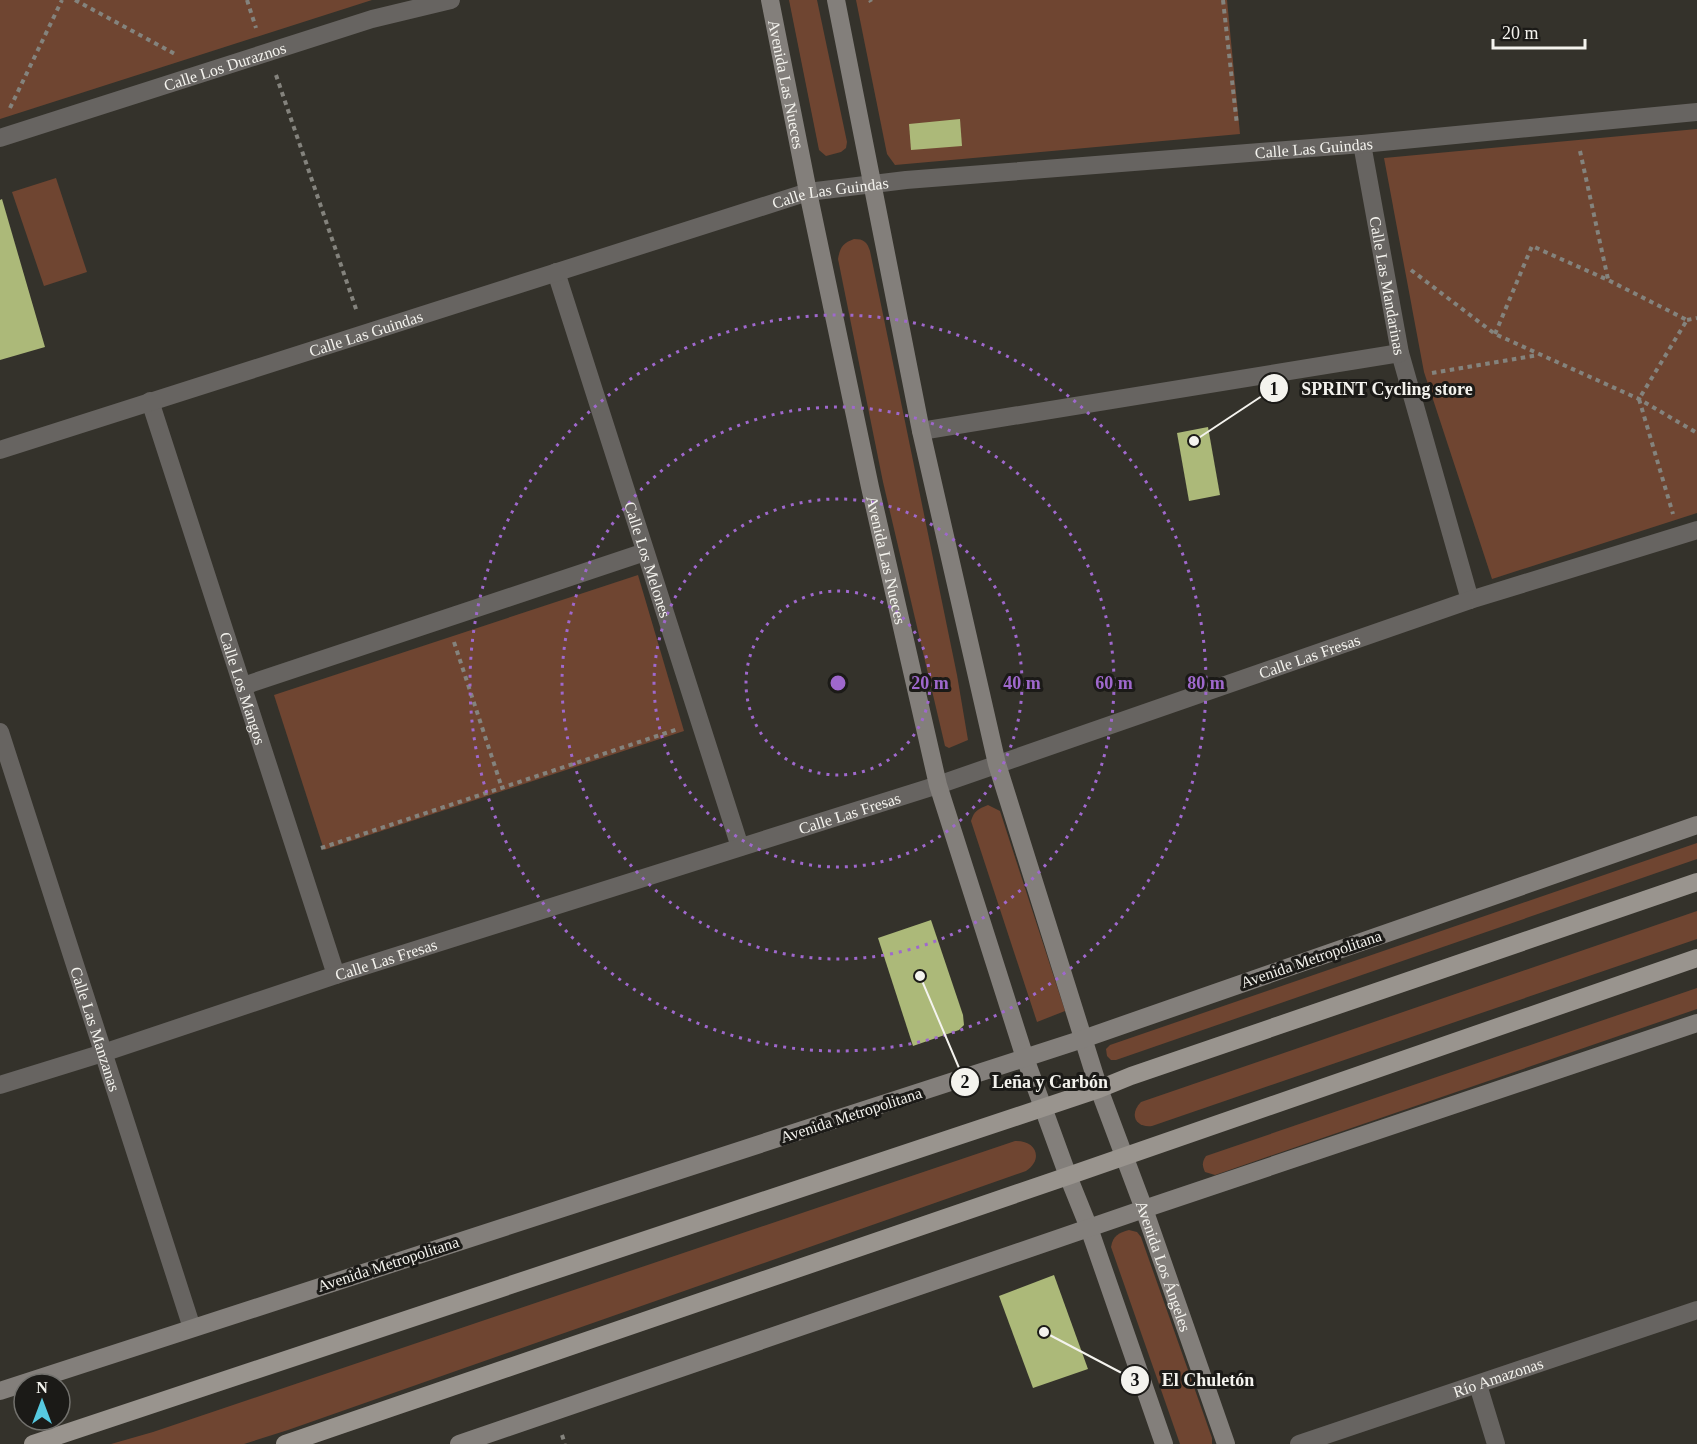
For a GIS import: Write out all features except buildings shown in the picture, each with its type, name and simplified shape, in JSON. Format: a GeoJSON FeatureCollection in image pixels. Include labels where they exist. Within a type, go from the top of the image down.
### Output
{"type":"FeatureCollection","features":[{"type":"Feature","properties":{"kind":"main road"},"geometry":{"type":"LineString","coordinates":[[33,1444],[1099,1089],[1142,1072],[1697,882]]}},
{"type":"Feature","properties":{"kind":"main road"},"geometry":{"type":"LineString","coordinates":[[285,1444],[1697,958]]}},
{"type":"Feature","properties":{"kind":"street","name":"Calle Los Duraznos"},"geometry":{"type":"LineString","coordinates":[[0,138],[372,19],[451,0]]}},
{"type":"Feature","properties":{"kind":"street","name":"Avenida Las Nueces"},"geometry":{"type":"LineString","coordinates":[[770,0],[870,487],[938,785],[1025,1058],[1044,1107]]}},
{"type":"Feature","properties":{"kind":"street"},"geometry":{"type":"LineString","coordinates":[[836,0],[921,431],[997,764],[1099,1089]]}},
{"type":"Feature","properties":{"kind":"street","name":"Calle Las Guindas"},"geometry":{"type":"LineString","coordinates":[[0,450],[808,192],[873,183],[1362,144],[1697,112]]}},
{"type":"Feature","properties":{"kind":"street","name":"Calle Las Mandarinas"},"geometry":{"type":"LineString","coordinates":[[1362,144],[1400,353],[1470,600]]}},
{"type":"Feature","properties":{"kind":"street","name":"Calle Los Melones"},"geometry":{"type":"LineString","coordinates":[[556,272],[740,847]]}},
{"type":"Feature","properties":{"kind":"street"},"geometry":{"type":"LineString","coordinates":[[921,431],[1400,353]]}},
{"type":"Feature","properties":{"kind":"street","name":"Calle Los Mangos"},"geometry":{"type":"LineString","coordinates":[[150,401],[336,975]]}},
{"type":"Feature","properties":{"kind":"street","name":"Calle Las Fresas"},"geometry":{"type":"LineString","coordinates":[[0,1084],[103,1053],[336,975],[938,785],[1470,600],[1689,532]]}},
{"type":"Feature","properties":{"kind":"street"},"geometry":{"type":"LineString","coordinates":[[243,686],[645,552]]}},
{"type":"Feature","properties":{"kind":"street","name":"Calle Las Manzanas"},"geometry":{"type":"LineString","coordinates":[[0,732],[192,1328]]}},
{"type":"Feature","properties":{"kind":"street","name":"Avenida Metropolitana"},"geometry":{"type":"LineString","coordinates":[[0,1391],[1083,1039],[1697,825]]}},
{"type":"Feature","properties":{"kind":"street"},"geometry":{"type":"LineString","coordinates":[[459,1444],[1144,1209],[1697,1023]]}},
{"type":"Feature","properties":{"kind":"street","name":"Avenida Los Ángeles"},"geometry":{"type":"LineString","coordinates":[[1099,1089],[1144,1209],[1226,1444]]}},
{"type":"Feature","properties":{"kind":"street"},"geometry":{"type":"LineString","coordinates":[[1044,1107],[1089,1228],[1164,1444]]}},
{"type":"Feature","properties":{"kind":"street","name":"Río Amazonas"},"geometry":{"type":"LineString","coordinates":[[1299,1444],[1697,1310]]}},
{"type":"Feature","properties":{"kind":"street"},"geometry":{"type":"LineString","coordinates":[[1478,1385],[1496,1444]]}},
{"type":"Feature","properties":{"kind":"path"},"geometry":{"type":"LineString","coordinates":[[10,108],[62,0]]}},
{"type":"Feature","properties":{"kind":"path"},"geometry":{"type":"LineString","coordinates":[[75,0],[175,54]]}},
{"type":"Feature","properties":{"kind":"path"},"geometry":{"type":"LineString","coordinates":[[247,0],[256,28]]}},
{"type":"Feature","properties":{"kind":"path"},"geometry":{"type":"LineString","coordinates":[[1223,0],[1237,125]]}},
{"type":"Feature","properties":{"kind":"path"},"geometry":{"type":"LineString","coordinates":[[268,52],[364,333]]}},
{"type":"Feature","properties":{"kind":"path"},"geometry":{"type":"LineString","coordinates":[[1580,151],[1608,280]]}},
{"type":"Feature","properties":{"kind":"path"},"geometry":{"type":"LineString","coordinates":[[1496,334],[1532,246],[1608,280],[1687,320],[1697,318]]}},
{"type":"Feature","properties":{"kind":"path"},"geometry":{"type":"LineString","coordinates":[[1411,270],[1496,334],[1639,399],[1697,433]]}},
{"type":"Feature","properties":{"kind":"path"},"geometry":{"type":"LineString","coordinates":[[1639,399],[1687,320]]}},
{"type":"Feature","properties":{"kind":"path"},"geometry":{"type":"LineString","coordinates":[[1432,373],[1540,354]]}},
{"type":"Feature","properties":{"kind":"path"},"geometry":{"type":"LineString","coordinates":[[1639,399],[1689,532]]}},
{"type":"Feature","properties":{"kind":"path"},"geometry":{"type":"LineString","coordinates":[[454,642],[502,788]]}},
{"type":"Feature","properties":{"kind":"path"},"geometry":{"type":"LineString","coordinates":[[327,846],[679,729]]}},
{"type":"Feature","properties":{"kind":"shaded area"},"geometry":{"type":"Polygon","coordinates":[[[0,0],[372,0],[0,119],[0,0]]]}},
{"type":"Feature","properties":{"kind":"shaded area"},"geometry":{"type":"Polygon","coordinates":[[[789,0],[817,0],[847,142],[846,148],[841,152],[826,156],[819,150],[789,0]]]}},
{"type":"Feature","properties":{"kind":"shaded area"},"geometry":{"type":"Polygon","coordinates":[[[856,0],[1227,0],[1240,134],[895,165],[887,154],[856,0]]]}},
{"type":"Feature","properties":{"kind":"shaded area"},"geometry":{"type":"Polygon","coordinates":[[[1697,129],[1697,513],[1492,579],[1424,372],[1384,158],[1697,129]]]}},
{"type":"Feature","properties":{"kind":"shaded area"},"geometry":{"type":"Polygon","coordinates":[[[56,178],[87,272],[44,286],[12,192],[56,178]]]}},
{"type":"Feature","properties":{"kind":"shaded area"},"geometry":{"type":"Polygon","coordinates":[[[854,239],[865,242],[870,251],[957,675],[968,740],[949,748],[945,746],[883,482],[838,259],[843,246],[854,239]]]}},
{"type":"Feature","properties":{"kind":"shaded area"},"geometry":{"type":"Polygon","coordinates":[[[638,575],[684,731],[324,850],[274,695],[638,575]]]}},
{"type":"Feature","properties":{"kind":"shaded area"},"geometry":{"type":"Polygon","coordinates":[[[988,805],[1000,811],[1065,1011],[1037,1022],[971,821],[977,811],[988,805]]]}},
{"type":"Feature","properties":{"kind":"shaded area"},"geometry":{"type":"Polygon","coordinates":[[[1697,843],[1697,859],[1116,1060],[1111,1060],[1107,1056],[1106,1049],[1110,1045],[1697,843]]]}},
{"type":"Feature","properties":{"kind":"shaded area"},"geometry":{"type":"Polygon","coordinates":[[[1697,911],[1697,939],[1152,1126],[1141,1125],[1136,1119],[1135,1111],[1141,1102],[1697,911]]]}},
{"type":"Feature","properties":{"kind":"shaded area"},"geometry":{"type":"Polygon","coordinates":[[[1697,988],[1697,1009],[1215,1175],[1204,1170],[1203,1164],[1206,1156],[1697,988]]]}},
{"type":"Feature","properties":{"kind":"shaded area"},"geometry":{"type":"Polygon","coordinates":[[[1015,1141],[1028,1144],[1035,1151],[1035,1161],[1026,1171],[288,1430],[244,1444],[111,1444],[153,1432],[1015,1141]]]}},
{"type":"Feature","properties":{"kind":"shaded area"},"geometry":{"type":"Polygon","coordinates":[[[1129,1230],[1137,1232],[1141,1237],[1212,1438],[1212,1444],[1180,1444],[1111,1247],[1117,1235],[1129,1230]]]}},
{"type":"Feature","properties":{"kind":"place","name":"SPRINT Cycling store"},"geometry":{"type":"Point","coordinates":[1194,441]}},
{"type":"Feature","properties":{"kind":"place","name":"Leña y Carbón"},"geometry":{"type":"Point","coordinates":[920,976]}},
{"type":"Feature","properties":{"kind":"place","name":"El Chuletón"},"geometry":{"type":"Point","coordinates":[1044,1332]}}]}
